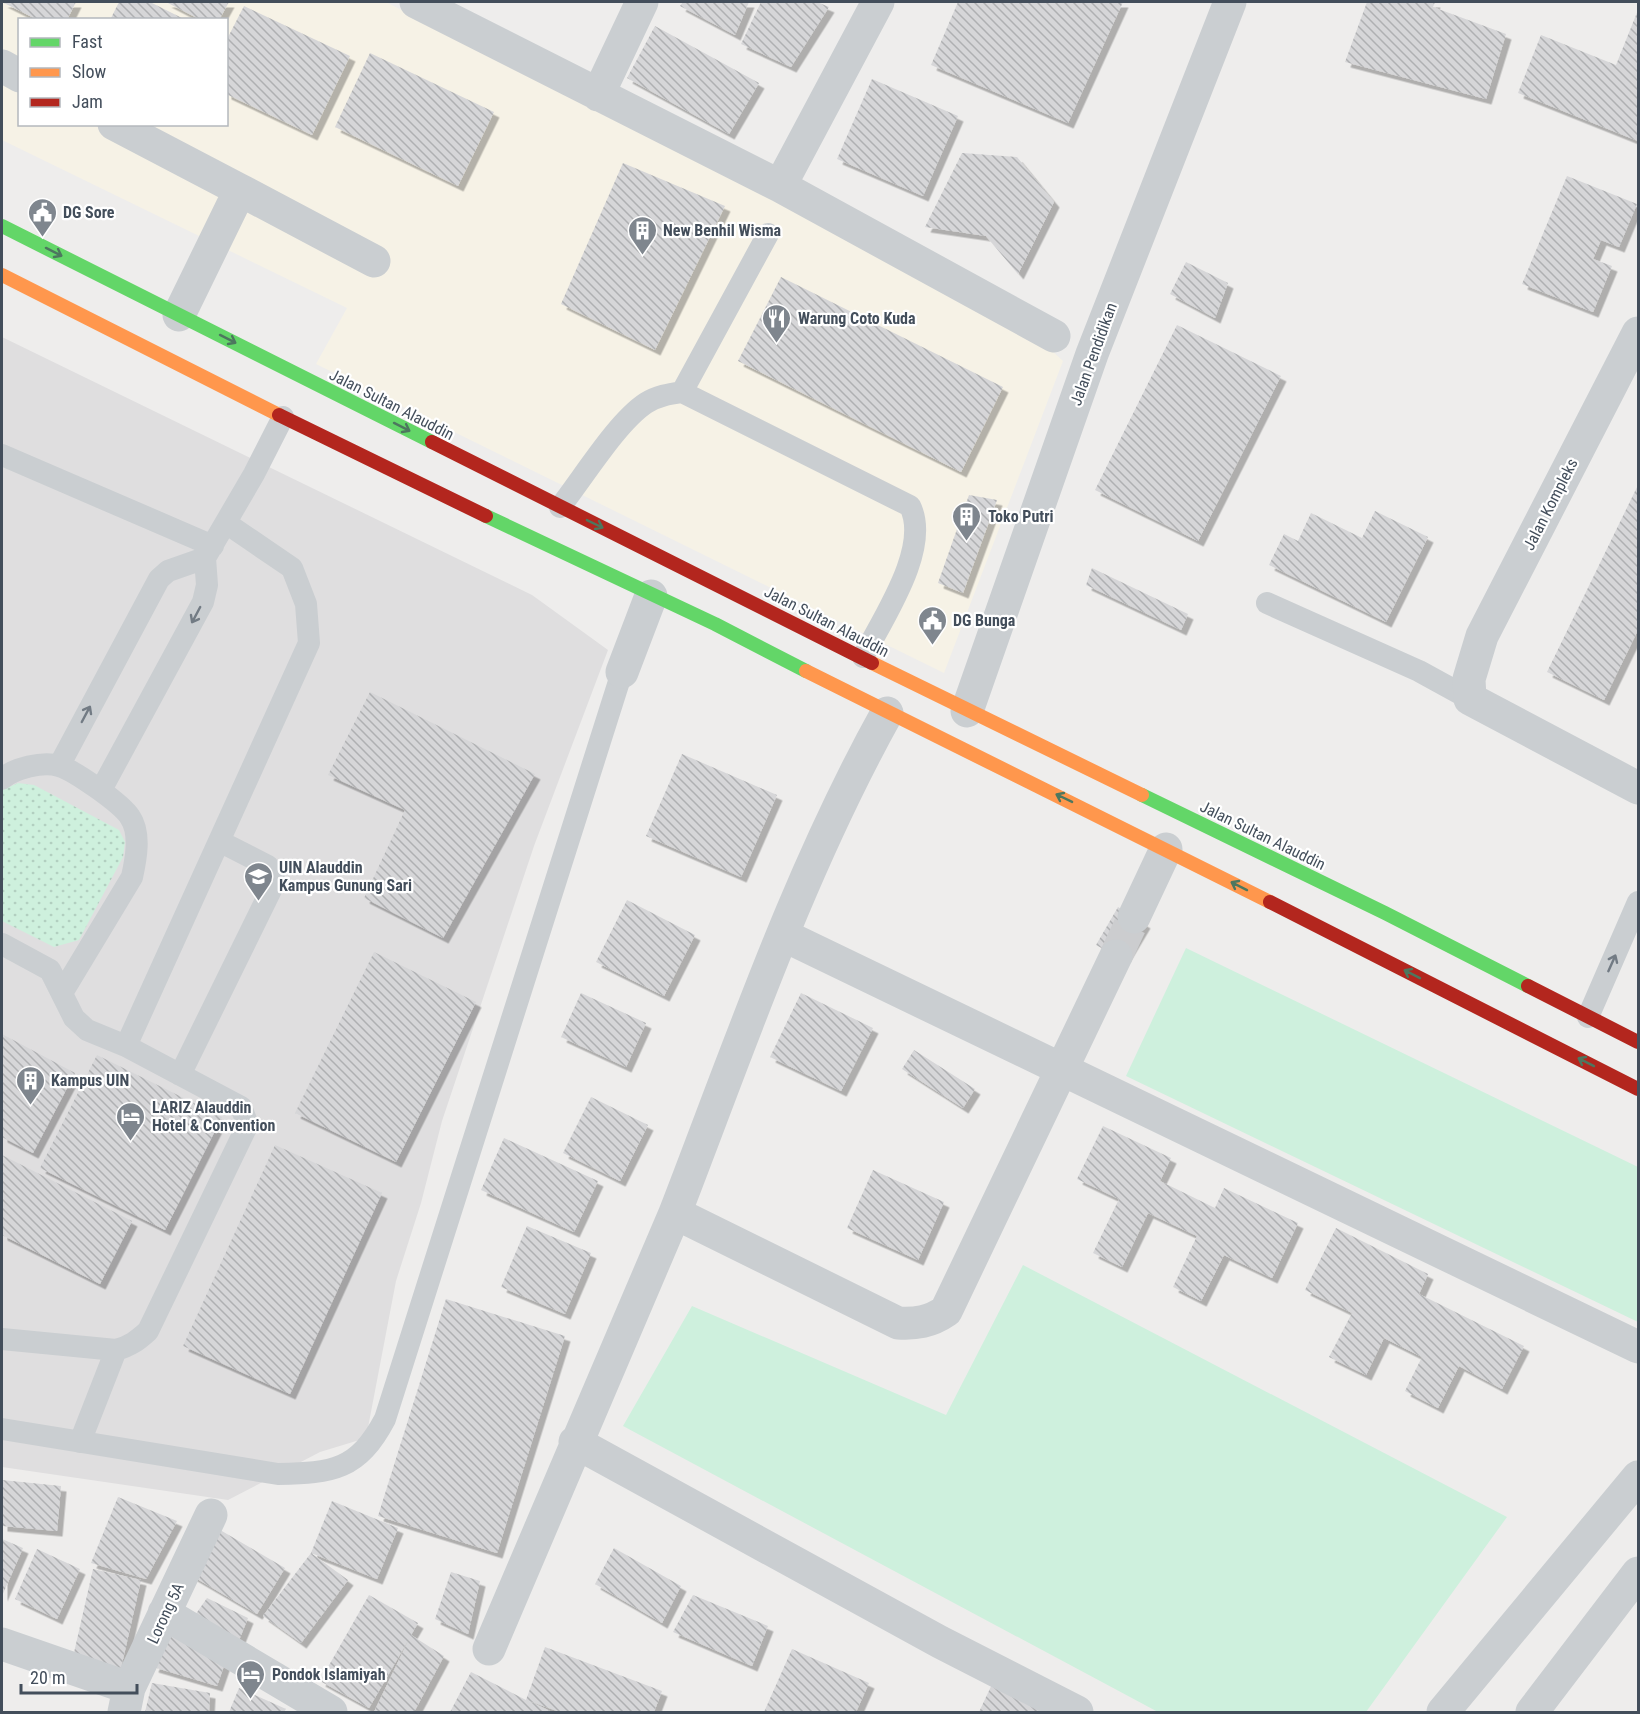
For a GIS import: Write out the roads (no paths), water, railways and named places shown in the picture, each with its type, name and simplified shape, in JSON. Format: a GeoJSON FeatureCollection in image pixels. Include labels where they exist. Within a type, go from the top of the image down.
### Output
{"type":"FeatureCollection","features":[{"type":"Feature","properties":{"kind":"highway","name":"Jalan Sultan Alauddin"},"geometry":{"type":"LineString","coordinates":[[2,226],[106,284],[179,315],[967,711],[1385,913],[1638,1042]]}},
{"type":"Feature","properties":{"kind":"highway"},"geometry":{"type":"LineString","coordinates":[[2,275],[91,313],[283,417],[651,596],[715,624],[887,713],[1166,849],[1638,1089]]}},
{"type":"Feature","properties":{"kind":"street"},"geometry":{"type":"LineString","coordinates":[[416,2],[780,186],[1054,336]]}},
{"type":"Feature","properties":{"kind":"street"},"geometry":{"type":"LineString","coordinates":[[598,95],[642,2]]}},
{"type":"Feature","properties":{"kind":"street"},"geometry":{"type":"LineString","coordinates":[[780,186],[878,2]]}},
{"type":"Feature","properties":{"kind":"street","name":"Jalan Pendidikan"},"geometry":{"type":"LineString","coordinates":[[967,711],[1092,354],[1230,2]]}},
{"type":"Feature","properties":{"kind":"street"},"geometry":{"type":"LineString","coordinates":[[2,66],[18,75]]}},
{"type":"Feature","properties":{"kind":"street"},"geometry":{"type":"LineString","coordinates":[[118,126],[374,261]]}},
{"type":"Feature","properties":{"kind":"street"},"geometry":{"type":"LineString","coordinates":[[179,315],[240,190]]}},
{"type":"Feature","properties":{"kind":"street","name":"Jalan Kompleks"},"geometry":{"type":"LineString","coordinates":[[1470,689],[1482,636],[1638,333]]}},
{"type":"Feature","properties":{"kind":"street"},"geometry":{"type":"LineString","coordinates":[[622,672],[651,596]]}},
{"type":"Feature","properties":{"kind":"street"},"geometry":{"type":"LineString","coordinates":[[1470,689],[1638,788]]}},
{"type":"Feature","properties":{"kind":"street"},"geometry":{"type":"LineString","coordinates":[[489,1649],[575,1442],[675,1213],[783,935],[850,782],[887,713]]}},
{"type":"Feature","properties":{"kind":"street"},"geometry":{"type":"LineString","coordinates":[[1141,902],[1166,849]]}},
{"type":"Feature","properties":{"kind":"street"},"geometry":{"type":"LineString","coordinates":[[783,935],[1491,1274],[1638,1347]]}},
{"type":"Feature","properties":{"kind":"street"},"geometry":{"type":"LineString","coordinates":[[675,1213],[898,1323],[914,1324],[936,1318],[946,1311],[1063,1071],[1116,956]]}},
{"type":"Feature","properties":{"kind":"street"},"geometry":{"type":"LineString","coordinates":[[575,1442],[940,1642],[1077,1713]]}},
{"type":"Feature","properties":{"kind":"street"},"geometry":{"type":"LineString","coordinates":[[1443,1713],[1638,1477]]}},
{"type":"Feature","properties":{"kind":"street","name":"Lorong 5A"},"geometry":{"type":"LineString","coordinates":[[126,1700],[211,1515]]}},
{"type":"Feature","properties":{"kind":"street"},"geometry":{"type":"LineString","coordinates":[[1532,1713],[1632,1595]]}},
{"type":"Feature","properties":{"kind":"street"},"geometry":{"type":"LineString","coordinates":[[164,1613],[331,1713]]}},
{"type":"Feature","properties":{"kind":"street"},"geometry":{"type":"LineString","coordinates":[[2,1644],[126,1700]]}},
{"type":"Feature","properties":{"kind":"lane"},"geometry":{"type":"LineString","coordinates":[[682,392],[768,234]]}},
{"type":"Feature","properties":{"kind":"lane"},"geometry":{"type":"LineString","coordinates":[[560,507],[627,419],[646,403],[662,395],[682,392],[910,506],[916,525],[914,555],[863,657]]}},
{"type":"Feature","properties":{"kind":"lane"},"geometry":{"type":"LineString","coordinates":[[101,790],[203,602],[207,585],[209,552],[254,474],[283,417]]}},
{"type":"Feature","properties":{"kind":"lane"},"geometry":{"type":"LineString","coordinates":[[2,455],[209,552]]}},
{"type":"Feature","properties":{"kind":"lane"},"geometry":{"type":"LineString","coordinates":[[126,1046],[309,643],[306,604],[292,568],[226,523]]}},
{"type":"Feature","properties":{"kind":"lane"},"geometry":{"type":"LineString","coordinates":[[59,766],[159,579],[168,571],[209,552]]}},
{"type":"Feature","properties":{"kind":"lane"},"geometry":{"type":"LineString","coordinates":[[1266,603],[1387,656],[1470,689]]}},
{"type":"Feature","properties":{"kind":"lane"},"geometry":{"type":"LineString","coordinates":[[2,1429],[278,1474],[312,1473],[339,1468],[356,1459],[373,1442],[385,1419],[622,672]]}},
{"type":"Feature","properties":{"kind":"lane"},"geometry":{"type":"LineString","coordinates":[[2,778],[19,770],[59,766],[101,790],[130,817],[135,831],[136,861],[132,877],[62,993]]}},
{"type":"Feature","properties":{"kind":"lane"},"geometry":{"type":"LineString","coordinates":[[180,1075],[272,888],[274,877],[268,866],[219,842]]}},
{"type":"Feature","properties":{"kind":"lane"},"geometry":{"type":"LineString","coordinates":[[1588,1017],[1638,902]]}},
{"type":"Feature","properties":{"kind":"lane"},"geometry":{"type":"LineString","coordinates":[[2,944],[50,970],[74,1018],[87,1030],[126,1046],[241,1107],[246,1119],[246,1128],[148,1331],[131,1345],[116,1350],[2,1339]]}},
{"type":"Feature","properties":{"kind":"lane"},"geometry":{"type":"LineString","coordinates":[[80,1442],[116,1350]]}},
{"type":"Feature","properties":{"kind":"tunnel"},"geometry":{"type":"LineString","coordinates":[[1116,956],[1134,917]]}},
{"type":"Feature","properties":{"kind":"place","name":"DG Sore"},"geometry":{"type":"Point","coordinates":[42,238]}},
{"type":"Feature","properties":{"kind":"place","name":"New Benhil Wisma"},"geometry":{"type":"Point","coordinates":[642,256]}},
{"type":"Feature","properties":{"kind":"place","name":"Warung Coto Kuda"},"geometry":{"type":"Point","coordinates":[777,344]}},
{"type":"Feature","properties":{"kind":"place","name":"Toko Putri"},"geometry":{"type":"Point","coordinates":[967,542]}},
{"type":"Feature","properties":{"kind":"place","name":"DG Bunga"},"geometry":{"type":"Point","coordinates":[932,646]}},
{"type":"Feature","properties":{"kind":"place","name":"UIN Alauddin Kampus Gunung Sari"},"geometry":{"type":"Point","coordinates":[258,902]}},
{"type":"Feature","properties":{"kind":"place","name":"Kampus UIN"},"geometry":{"type":"Point","coordinates":[30,1106]}},
{"type":"Feature","properties":{"kind":"place","name":"LARIZ Alauddin Hotel & Convention"},"geometry":{"type":"Point","coordinates":[131,1142]}},
{"type":"Feature","properties":{"kind":"place","name":"Pondok Islamiyah"},"geometry":{"type":"Point","coordinates":[251,1700]}}]}
